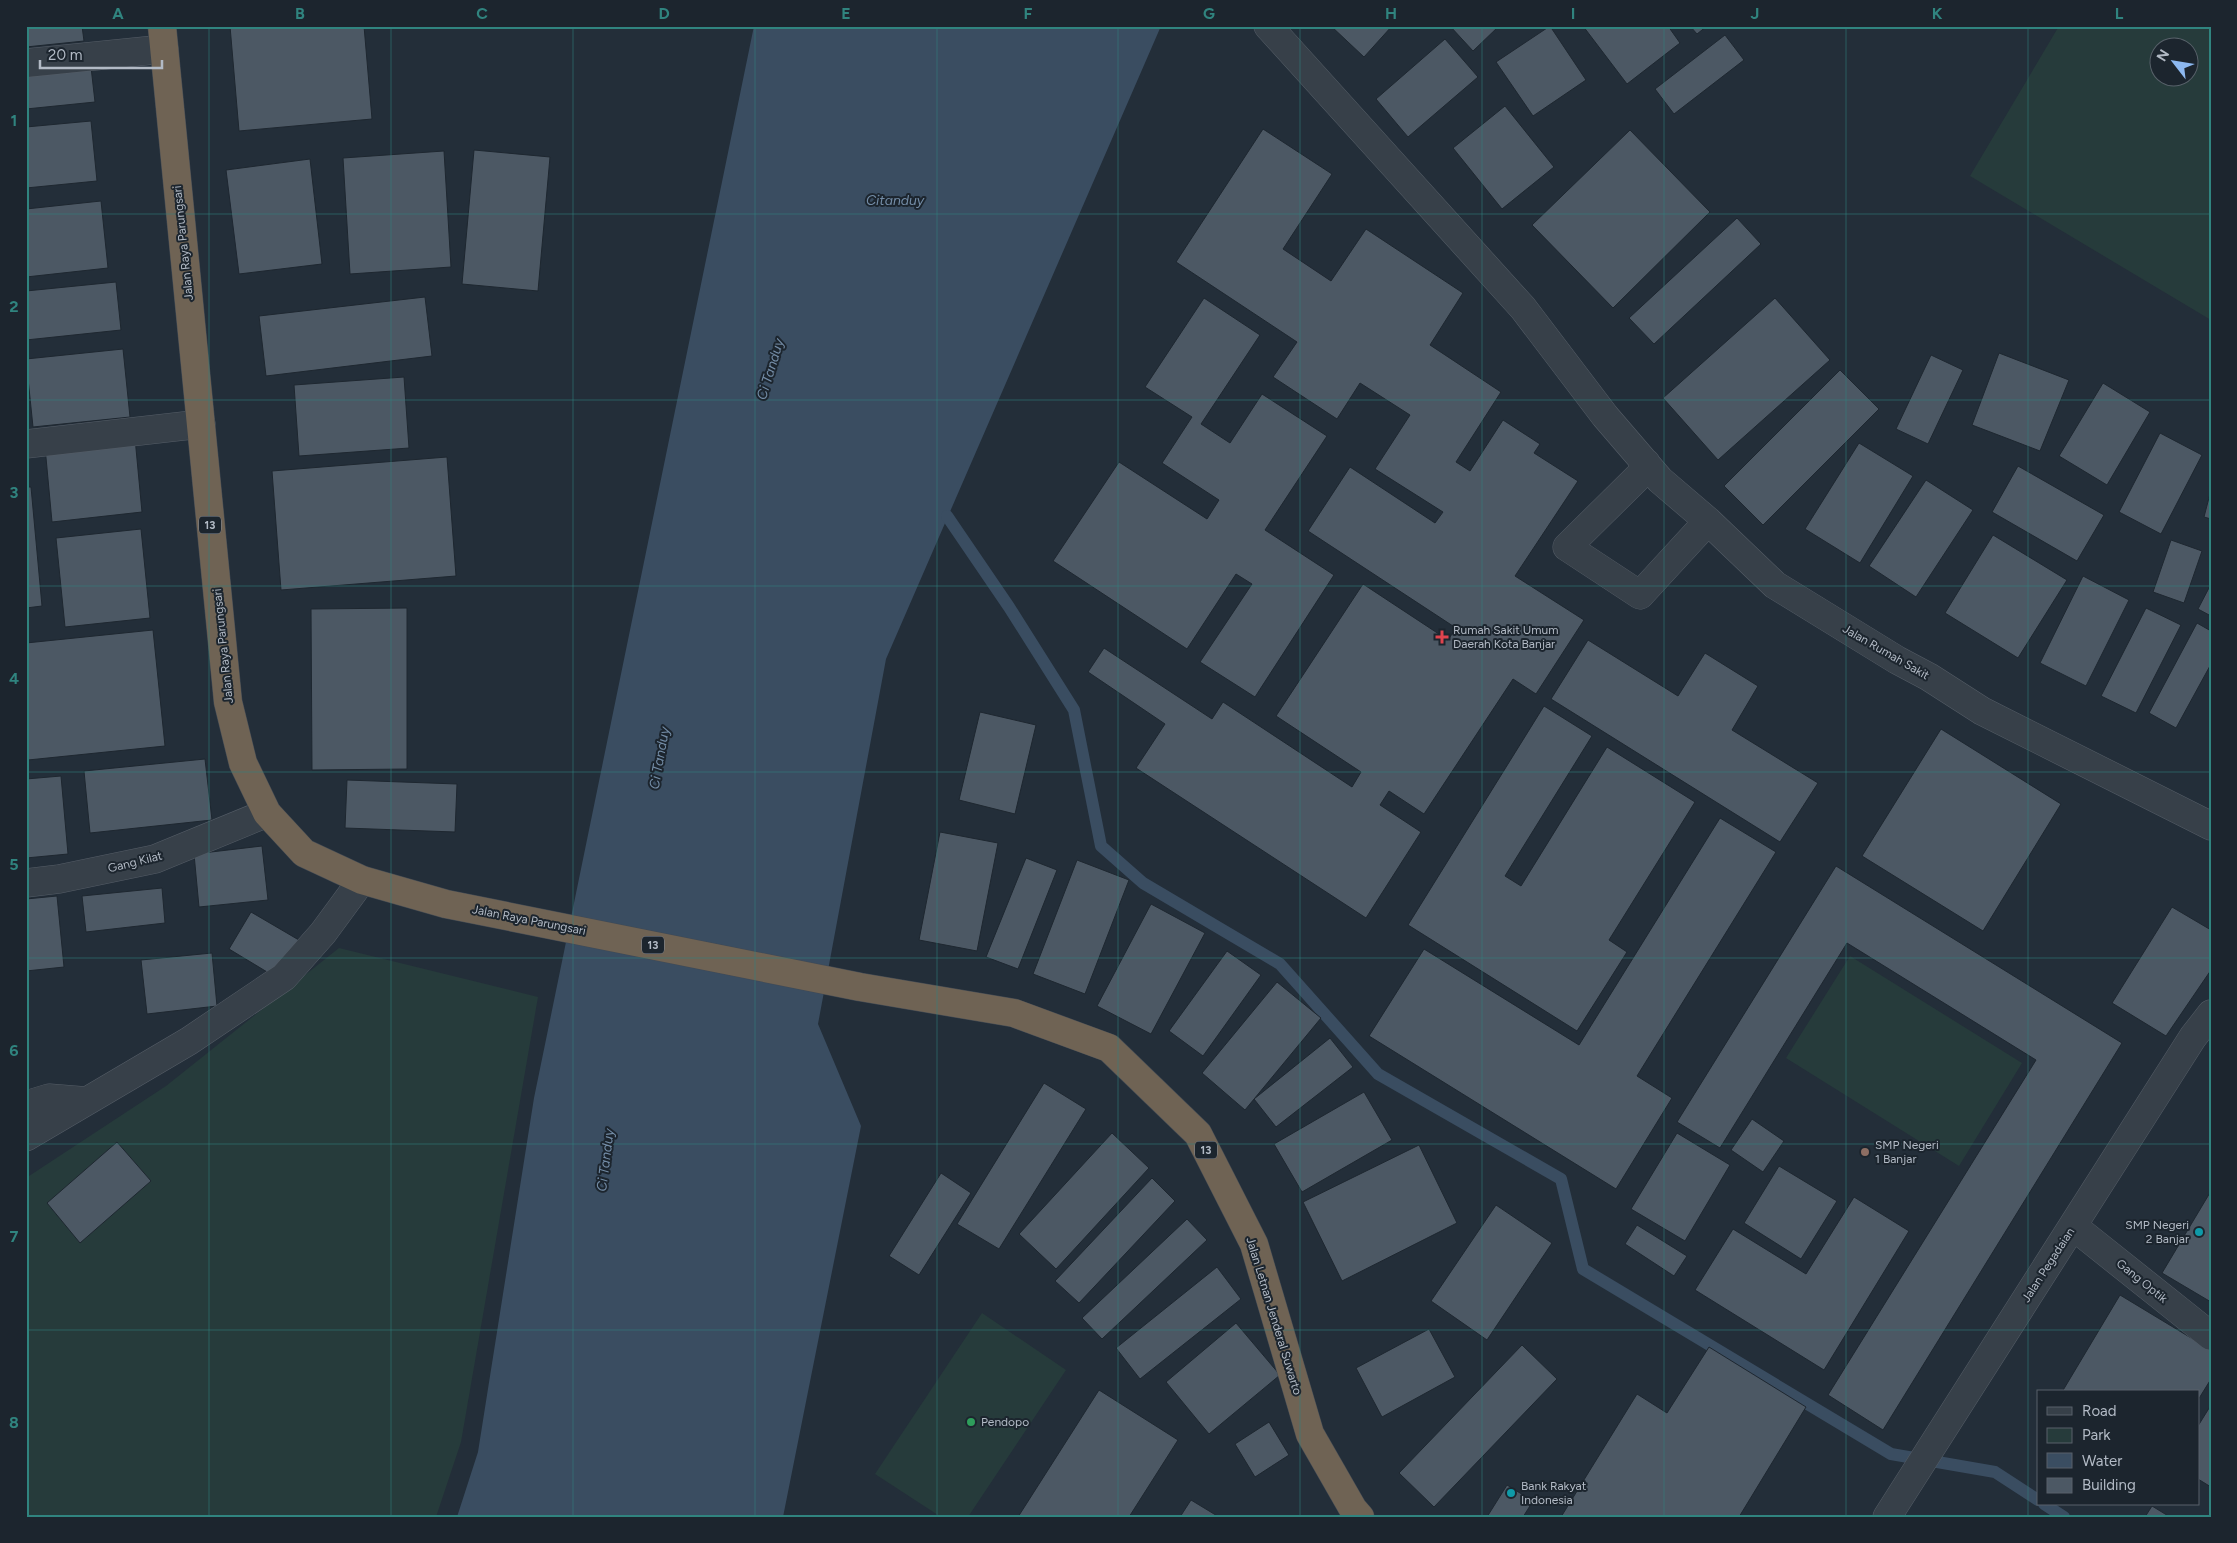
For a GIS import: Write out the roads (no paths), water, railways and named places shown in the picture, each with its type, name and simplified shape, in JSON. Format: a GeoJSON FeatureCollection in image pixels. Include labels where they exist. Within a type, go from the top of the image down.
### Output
{"type":"FeatureCollection","features":[{"type":"Feature","properties":{"kind":"highway","name":"Jalan Raya Parungsari"},"geometry":{"type":"LineString","coordinates":[[163,38],[228,702],[243,763],[267,813],[304,853],[362,880],[446,904],[860,987]]}},
{"type":"Feature","properties":{"kind":"highway","name":"Jalan Letnan Jenderal Suwarto"},"geometry":{"type":"LineString","coordinates":[[860,987],[1014,1012],[1109,1048],[1198,1134],[1254,1244],[1310,1434],[1353,1509],[1360,1517]]}},
{"type":"Feature","properties":{"kind":"street","name":"Jalan Rumah Sakit"},"geometry":{"type":"LineString","coordinates":[[1268,26],[1523,308],[1605,416],[1660,480],[1708,521],[1775,585],[1897,660],[1930,677],[1982,711],[2211,826]]}},
{"type":"Feature","properties":{"kind":"street"},"geometry":{"type":"LineString","coordinates":[[26,63],[163,38]]}},
{"type":"Feature","properties":{"kind":"street"},"geometry":{"type":"LineString","coordinates":[[26,444],[201,424]]}},
{"type":"Feature","properties":{"kind":"street"},"geometry":{"type":"LineString","coordinates":[[1646,463],[1640,475],[1567,547],[1640,595],[1708,521]]}},
{"type":"Feature","properties":{"kind":"street","name":"Gang Kilat"},"geometry":{"type":"LineString","coordinates":[[26,883],[60,879],[155,859],[267,813]]}},
{"type":"Feature","properties":{"kind":"street"},"geometry":{"type":"LineString","coordinates":[[26,1137],[189,1041],[284,977],[323,933],[362,880]]}},
{"type":"Feature","properties":{"kind":"street","name":"Jalan Pegadaian"},"geometry":{"type":"LineString","coordinates":[[1888,1517],[2193,1037],[2211,1014]]}},
{"type":"Feature","properties":{"kind":"street"},"geometry":{"type":"LineString","coordinates":[[26,1104],[49,1098],[86,1101]]}},
{"type":"Feature","properties":{"kind":"street","name":"Gang Optik"},"geometry":{"type":"LineString","coordinates":[[2073,1226],[2211,1336]]}},
{"type":"Feature","properties":{"kind":"water","name":"Citanduy"},"geometry":{"type":"Polygon","coordinates":[[[754,26],[1161,26],[886,659],[818,1024],[861,1126],[783,1517],[457,1517],[478,1452],[534,1098],[754,26]]]}},
{"type":"Feature","properties":{"kind":"waterway"},"geometry":{"type":"LineString","coordinates":[[947,516],[1009,607],[1074,710],[1101,846],[1143,883],[1280,964],[1378,1074],[1561,1179],[1583,1269],[1891,1454],[1995,1472],[2037,1499]]}},
{"type":"Feature","properties":{"kind":"waterway"},"geometry":{"type":"LineString","coordinates":[[2047,1506],[2064,1517]]}},
{"type":"Feature","properties":{"kind":"place","name":"Rumah Sakit Umum Daerah Kota Banjar"},"geometry":{"type":"Point","coordinates":[1442,637]}},
{"type":"Feature","properties":{"kind":"place","name":"SMP Negeri 1 Banjar"},"geometry":{"type":"Point","coordinates":[1865,1152]}},
{"type":"Feature","properties":{"kind":"place","name":"SMP Negeri 2 Banjar"},"geometry":{"type":"Point","coordinates":[2199,1232]}},
{"type":"Feature","properties":{"kind":"place","name":"Pendopo"},"geometry":{"type":"Point","coordinates":[971,1422]}},
{"type":"Feature","properties":{"kind":"place","name":"Bank Rakyat Indonesia"},"geometry":{"type":"Point","coordinates":[1511,1493]}},
{"type":"Feature","properties":{"kind":"water label","name":"Ci Tanduy"},"geometry":{"type":"Point","coordinates":[770,369]}},
{"type":"Feature","properties":{"kind":"water label","name":"Ci Tanduy"},"geometry":{"type":"Point","coordinates":[659,758]}},
{"type":"Feature","properties":{"kind":"water label","name":"Ci Tanduy"},"geometry":{"type":"Point","coordinates":[605,1160]}}]}
